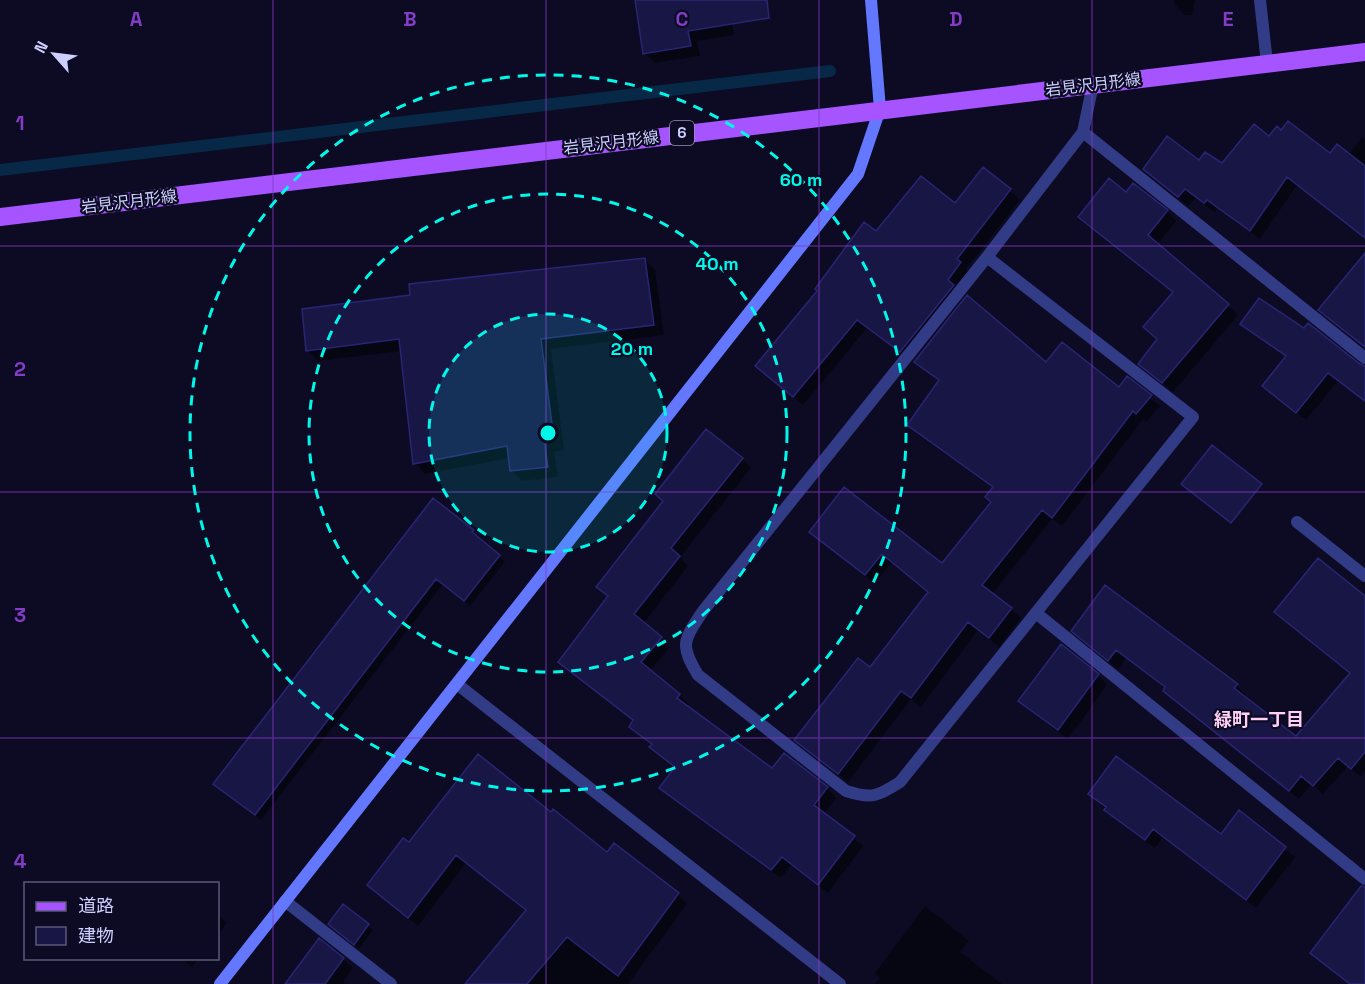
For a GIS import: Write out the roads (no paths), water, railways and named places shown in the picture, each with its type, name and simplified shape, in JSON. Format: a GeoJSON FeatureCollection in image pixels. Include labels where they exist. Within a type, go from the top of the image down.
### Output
{"type":"FeatureCollection","features":[{"type":"Feature","properties":{"kind":"main road","name":"岩見沢月形線"},"geometry":{"type":"LineString","coordinates":[[0,217],[1365,52]]}},
{"type":"Feature","properties":{"kind":"street"},"geometry":{"type":"LineString","coordinates":[[220,984],[858,174],[880,109],[871,0]]}},
{"type":"Feature","properties":{"kind":"street"},"geometry":{"type":"LineString","coordinates":[[1260,0],[1268,63]]}},
{"type":"Feature","properties":{"kind":"street"},"geometry":{"type":"LineString","coordinates":[[987,256],[1193,417],[900,782],[885,792],[866,797],[846,791],[698,675],[685,646],[691,629],[703,611],[987,256],[1083,132],[1093,84]]}},
{"type":"Feature","properties":{"kind":"street"},"geometry":{"type":"LineString","coordinates":[[1083,132],[1365,358]]}},
{"type":"Feature","properties":{"kind":"street"},"geometry":{"type":"LineString","coordinates":[[1297,522],[1365,576]]}},
{"type":"Feature","properties":{"kind":"street"},"geometry":{"type":"LineString","coordinates":[[1036,613],[1365,879]]}},
{"type":"Feature","properties":{"kind":"street"},"geometry":{"type":"LineString","coordinates":[[457,684],[840,984]]}},
{"type":"Feature","properties":{"kind":"street"},"geometry":{"type":"LineString","coordinates":[[285,901],[391,984]]}},
{"type":"Feature","properties":{"kind":"waterway"},"geometry":{"type":"LineString","coordinates":[[0,170],[830,71]]}},
{"type":"Feature","properties":{"kind":"district","name":"緑町一丁目"},"geometry":{"type":"Point","coordinates":[1259,720]}}]}
